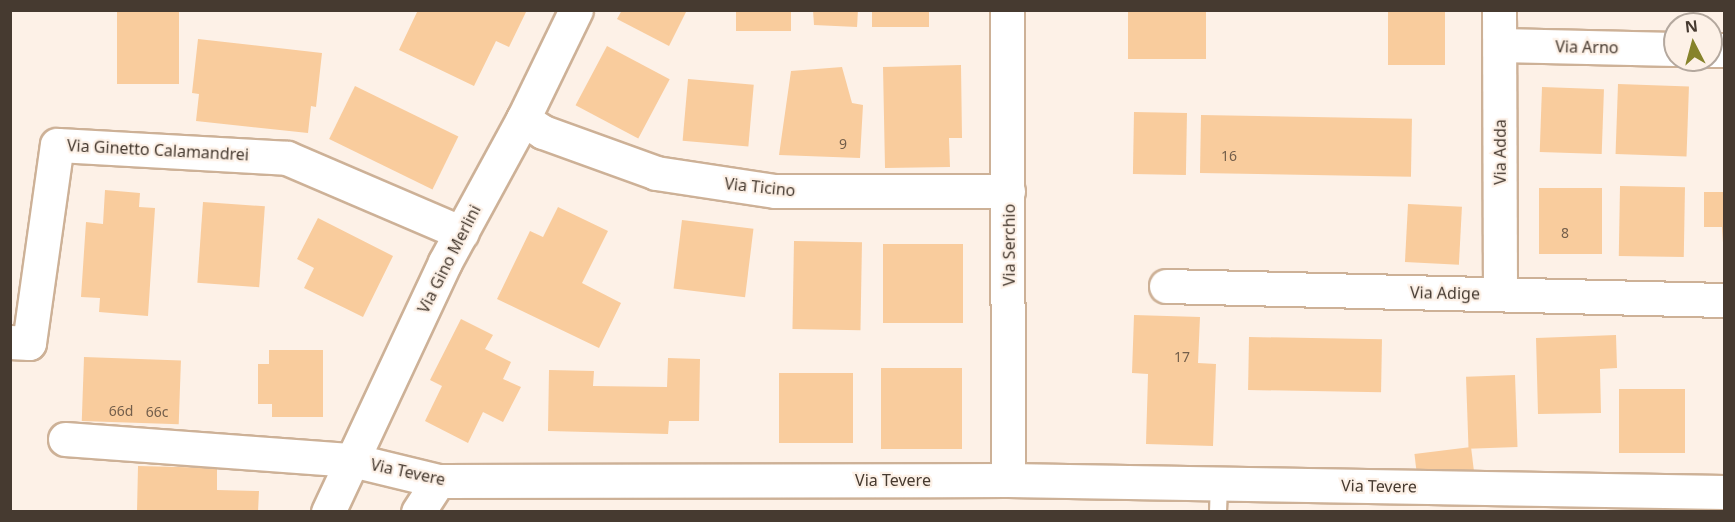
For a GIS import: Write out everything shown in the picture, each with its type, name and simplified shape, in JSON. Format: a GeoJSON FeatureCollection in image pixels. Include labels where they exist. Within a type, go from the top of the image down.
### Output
{"type":"FeatureCollection","features":[{"type":"Feature","properties":{"kind":"street","name":"Via Gino Merlini"},"geometry":{"type":"LineString","coordinates":[[328,512],[462,233],[576,10]]}},
{"type":"Feature","properties":{"kind":"street","name":"Via Serchio"},"geometry":{"type":"LineString","coordinates":[[1007,10],[1008,480]]}},
{"type":"Feature","properties":{"kind":"street","name":"Via Adda"},"geometry":{"type":"LineString","coordinates":[[1499,10],[1500,294]]}},
{"type":"Feature","properties":{"kind":"street","name":"Via Arno"},"geometry":{"type":"LineString","coordinates":[[1500,45],[1663,49]]}},
{"type":"Feature","properties":{"kind":"street","name":"Via Ticino"},"geometry":{"type":"LineString","coordinates":[[522,119],[543,132],[656,173],[775,191],[1008,191]]}},
{"type":"Feature","properties":{"kind":"street","name":"Via Ginetto Calamandrei"},"geometry":{"type":"LineString","coordinates":[[10,342],[29,343],[57,145],[287,158],[462,233]]}},
{"type":"Feature","properties":{"kind":"street","name":"Via Adige"},"geometry":{"type":"LineString","coordinates":[[1166,286],[1725,300]]}},
{"type":"Feature","properties":{"kind":"street","name":"Via Tevere"},"geometry":{"type":"LineString","coordinates":[[65,439],[352,460],[438,481],[1008,480],[1218,497],[1725,492]]}},
{"type":"Feature","properties":{"kind":"street"},"geometry":{"type":"LineString","coordinates":[[418,512],[438,481]]}},
{"type":"Feature","properties":{"kind":"building"},"geometry":{"type":"Polygon","coordinates":[[[117,10],[179,10],[179,84],[117,84],[117,10]]]}},
{"type":"Feature","properties":{"kind":"building"},"geometry":{"type":"Polygon","coordinates":[[[418,10],[522,10],[526,12],[509,47],[496,41],[474,86],[399,50],[418,10]]]}},
{"type":"Feature","properties":{"kind":"building"},"geometry":{"type":"Polygon","coordinates":[[[622,10],[687,10],[669,46],[617,19],[622,10]]]}},
{"type":"Feature","properties":{"kind":"building"},"geometry":{"type":"Polygon","coordinates":[[[736,10],[791,10],[791,31],[736,31],[736,10]]]}},
{"type":"Feature","properties":{"kind":"building"},"geometry":{"type":"Polygon","coordinates":[[[813,10],[858,10],[857,27],[814,25],[813,10]]]}},
{"type":"Feature","properties":{"kind":"building"},"geometry":{"type":"Polygon","coordinates":[[[872,10],[929,10],[929,27],[872,27],[872,10]]]}},
{"type":"Feature","properties":{"kind":"building"},"geometry":{"type":"Polygon","coordinates":[[[1128,10],[1206,10],[1206,59],[1128,59],[1128,10]]]}},
{"type":"Feature","properties":{"kind":"building"},"geometry":{"type":"Polygon","coordinates":[[[1388,10],[1445,10],[1445,65],[1388,65],[1388,10]]]}},
{"type":"Feature","properties":{"kind":"building"},"geometry":{"type":"Polygon","coordinates":[[[198,39],[322,53],[316,107],[311,106],[308,133],[196,121],[199,94],[192,93],[198,39]]]}},
{"type":"Feature","properties":{"kind":"building"},"geometry":{"type":"Polygon","coordinates":[[[607,46],[670,79],[638,138],[576,105],[607,46]]]}},
{"type":"Feature","properties":{"kind":"building"},"geometry":{"type":"Polygon","coordinates":[[[961,65],[962,138],[949,138],[950,167],[885,168],[883,67],[961,65]]]}},
{"type":"Feature","properties":{"kind":"building"},"geometry":{"type":"Polygon","coordinates":[[[842,67],[852,103],[863,105],[860,158],[779,155],[791,71],[842,67]]]}},
{"type":"Feature","properties":{"kind":"building"},"geometry":{"type":"Polygon","coordinates":[[[688,79],[754,85],[748,147],[683,141],[688,79]]]}},
{"type":"Feature","properties":{"kind":"building"},"geometry":{"type":"Polygon","coordinates":[[[1618,84],[1689,86],[1687,156],[1616,154],[1618,84]]]}},
{"type":"Feature","properties":{"kind":"building"},"geometry":{"type":"Polygon","coordinates":[[[355,86],[458,136],[432,189],[329,139],[355,86]]]}},
{"type":"Feature","properties":{"kind":"building"},"geometry":{"type":"Polygon","coordinates":[[[1542,87],[1604,89],[1602,154],[1540,152],[1542,87]]]}},
{"type":"Feature","properties":{"kind":"building"},"geometry":{"type":"Polygon","coordinates":[[[1134,112],[1187,113],[1186,175],[1133,174],[1134,112]]]}},
{"type":"Feature","properties":{"kind":"building"},"geometry":{"type":"Polygon","coordinates":[[[1201,115],[1412,119],[1411,177],[1200,173],[1201,115]]]}},
{"type":"Feature","properties":{"kind":"building"},"geometry":{"type":"Polygon","coordinates":[[[1620,186],[1685,187],[1684,257],[1619,256],[1620,186]]]}},
{"type":"Feature","properties":{"kind":"building"},"geometry":{"type":"Polygon","coordinates":[[[1539,188],[1602,188],[1602,254],[1539,254],[1539,188]]]}},
{"type":"Feature","properties":{"kind":"building"},"geometry":{"type":"Polygon","coordinates":[[[105,190],[140,193],[139,207],[155,208],[148,316],[99,312],[100,298],[81,297],[86,222],[103,224],[105,190]]]}},
{"type":"Feature","properties":{"kind":"building"},"geometry":{"type":"Polygon","coordinates":[[[1704,192],[1724,192],[1724,259],[1722,227],[1704,227],[1704,192]]]}},
{"type":"Feature","properties":{"kind":"building"},"geometry":{"type":"Polygon","coordinates":[[[203,202],[265,206],[259,287],[197,283],[203,202]]]}},
{"type":"Feature","properties":{"kind":"building"},"geometry":{"type":"Polygon","coordinates":[[[1408,204],[1462,207],[1459,265],[1405,262],[1408,204]]]}},
{"type":"Feature","properties":{"kind":"building"},"geometry":{"type":"Polygon","coordinates":[[[558,207],[608,231],[582,283],[621,303],[599,348],[497,299],[530,231],[543,237],[558,207]]]}},
{"type":"Feature","properties":{"kind":"building"},"geometry":{"type":"Polygon","coordinates":[[[318,218],[393,256],[363,317],[304,288],[314,268],[297,259],[318,218]]]}},
{"type":"Feature","properties":{"kind":"building"},"geometry":{"type":"Polygon","coordinates":[[[682,220],[753,229],[745,297],[674,288],[682,220]]]}},
{"type":"Feature","properties":{"kind":"building"},"geometry":{"type":"Polygon","coordinates":[[[794,241],[862,242],[860,330],[792,329],[794,241]]]}},
{"type":"Feature","properties":{"kind":"building"},"geometry":{"type":"Polygon","coordinates":[[[883,244],[963,244],[963,323],[883,323],[883,244]]]}},
{"type":"Feature","properties":{"kind":"building"},"geometry":{"type":"Polygon","coordinates":[[[1134,315],[1200,317],[1198,363],[1216,364],[1213,446],[1146,444],[1148,374],[1132,373],[1134,315]]]}},
{"type":"Feature","properties":{"kind":"building"},"geometry":{"type":"Polygon","coordinates":[[[461,319],[493,335],[485,349],[511,362],[503,379],[521,387],[503,422],[483,412],[468,443],[425,421],[442,386],[430,380],[461,319]]]}},
{"type":"Feature","properties":{"kind":"building"},"geometry":{"type":"Polygon","coordinates":[[[1616,335],[1617,368],[1600,369],[1601,413],[1538,414],[1536,338],[1616,335]]]}},
{"type":"Feature","properties":{"kind":"building"},"geometry":{"type":"Polygon","coordinates":[[[1249,337],[1382,339],[1381,392],[1248,390],[1249,337]]]}},
{"type":"Feature","properties":{"kind":"building"},"geometry":{"type":"Polygon","coordinates":[[[269,350],[323,350],[323,417],[272,417],[272,404],[258,404],[258,364],[269,364],[269,350]]]}},
{"type":"Feature","properties":{"kind":"building"},"geometry":{"type":"Polygon","coordinates":[[[84,357],[181,360],[179,424],[82,421],[84,357]]]}},
{"type":"Feature","properties":{"kind":"building"},"geometry":{"type":"Polygon","coordinates":[[[668,358],[700,359],[699,421],[669,421],[668,434],[548,431],[549,370],[594,371],[593,386],[667,387],[668,358]]]}},
{"type":"Feature","properties":{"kind":"building"},"geometry":{"type":"Polygon","coordinates":[[[881,368],[962,368],[962,449],[881,449],[881,368]]]}},
{"type":"Feature","properties":{"kind":"building"},"geometry":{"type":"Polygon","coordinates":[[[779,373],[853,373],[853,443],[779,443],[779,373]]]}},
{"type":"Feature","properties":{"kind":"building"},"geometry":{"type":"Polygon","coordinates":[[[1515,375],[1518,447],[1469,449],[1466,377],[1515,375]]]}},
{"type":"Feature","properties":{"kind":"building"},"geometry":{"type":"Polygon","coordinates":[[[1619,389],[1685,389],[1685,453],[1619,453],[1619,389]]]}},
{"type":"Feature","properties":{"kind":"building"},"geometry":{"type":"Polygon","coordinates":[[[1471,447],[1474,473],[1418,480],[1414,454],[1471,447]]]}},
{"type":"Feature","properties":{"kind":"building"},"geometry":{"type":"Polygon","coordinates":[[[138,466],[217,468],[217,490],[259,491],[258,512],[137,512],[138,466]]]}}]}
